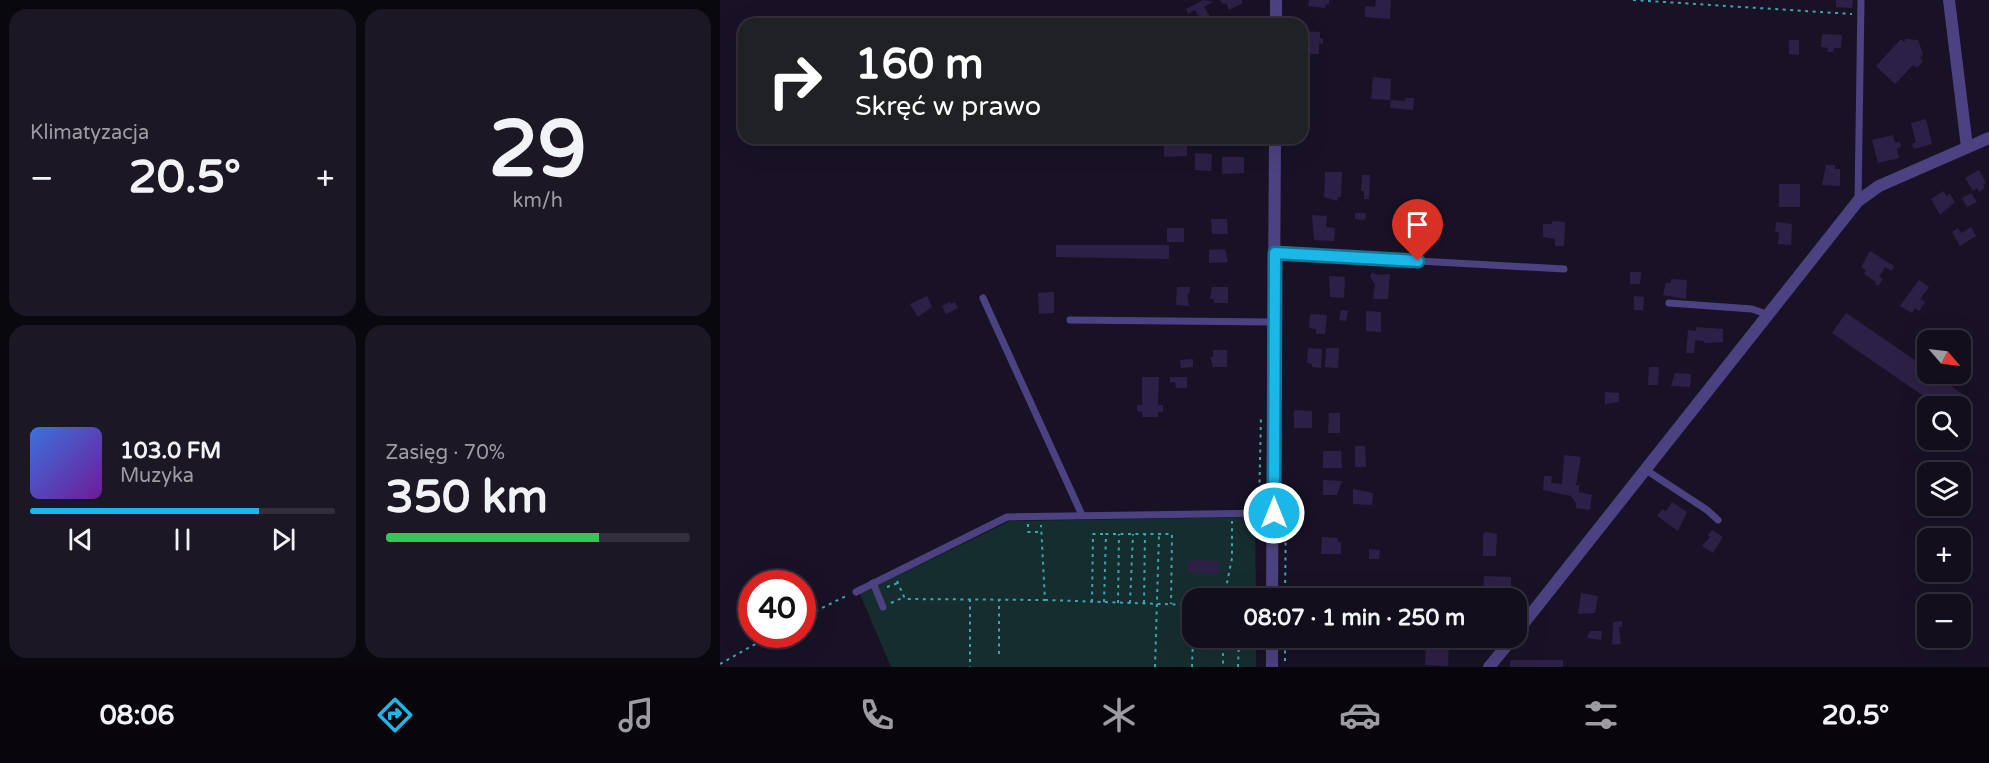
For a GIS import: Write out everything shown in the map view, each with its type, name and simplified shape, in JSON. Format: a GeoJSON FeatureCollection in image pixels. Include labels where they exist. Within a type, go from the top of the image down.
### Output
{"type":"FeatureCollection","features":[{"type":"Feature","properties":{"kind":"street"},"geometry":{"type":"LineString","coordinates":[[1276,0],[1276,18]]}},
{"type":"Feature","properties":{"kind":"street"},"geometry":{"type":"LineString","coordinates":[[1949,0],[1967,147]]}},
{"type":"Feature","properties":{"kind":"street"},"geometry":{"type":"LineString","coordinates":[[1527,620],[1858,201],[1880,186],[1989,138]]}},
{"type":"Feature","properties":{"kind":"street"},"geometry":{"type":"LineString","coordinates":[[1272,588],[1275,144]]}},
{"type":"Feature","properties":{"kind":"street"},"geometry":{"type":"LineString","coordinates":[[1272,648],[1272,667]]}},
{"type":"Feature","properties":{"kind":"street"},"geometry":{"type":"LineString","coordinates":[[1489,667],[1505,648]]}},
{"type":"Feature","properties":{"kind":"lane"},"geometry":{"type":"LineString","coordinates":[[1858,201],[1861,0]]}},
{"type":"Feature","properties":{"kind":"lane"},"geometry":{"type":"LineString","coordinates":[[1275,253],[1564,269]]}},
{"type":"Feature","properties":{"kind":"lane"},"geometry":{"type":"LineString","coordinates":[[983,298],[1082,515]]}},
{"type":"Feature","properties":{"kind":"lane"},"geometry":{"type":"LineString","coordinates":[[1669,303],[1752,309],[1769,315]]}},
{"type":"Feature","properties":{"kind":"lane"},"geometry":{"type":"LineString","coordinates":[[1070,320],[1275,322]]}},
{"type":"Feature","properties":{"kind":"lane"},"geometry":{"type":"LineString","coordinates":[[1646,470],[1707,510],[1718,520]]}},
{"type":"Feature","properties":{"kind":"lane"},"geometry":{"type":"LineString","coordinates":[[855,592],[1007,517],[1274,513]]}},
{"type":"Feature","properties":{"kind":"lane"},"geometry":{"type":"LineString","coordinates":[[873,583],[883,608]]}},
{"type":"Feature","properties":{"kind":"path"},"geometry":{"type":"LineString","coordinates":[[1633,0],[1861,15]]}},
{"type":"Feature","properties":{"kind":"path"},"geometry":{"type":"LineString","coordinates":[[1286,508],[1286,588]]}},
{"type":"Feature","properties":{"kind":"path"},"geometry":{"type":"LineString","coordinates":[[1226,588],[1232,558],[1231,513]]}},
{"type":"Feature","properties":{"kind":"path"},"geometry":{"type":"LineString","coordinates":[[1040,516],[1045,600]]}},
{"type":"Feature","properties":{"kind":"path"},"geometry":{"type":"LineString","coordinates":[[1092,602],[1093,534],[1172,534],[1171,604]]}},
{"type":"Feature","properties":{"kind":"path"},"geometry":{"type":"LineString","coordinates":[[1104,602],[1106,534]]}},
{"type":"Feature","properties":{"kind":"path"},"geometry":{"type":"LineString","coordinates":[[1118,603],[1119,534]]}},
{"type":"Feature","properties":{"kind":"path"},"geometry":{"type":"LineString","coordinates":[[1130,603],[1133,534]]}},
{"type":"Feature","properties":{"kind":"path"},"geometry":{"type":"LineString","coordinates":[[1144,603],[1145,534]]}},
{"type":"Feature","properties":{"kind":"path"},"geometry":{"type":"LineString","coordinates":[[1155,667],[1159,534]]}},
{"type":"Feature","properties":{"kind":"path"},"geometry":{"type":"LineString","coordinates":[[896,578],[904,597]]}},
{"type":"Feature","properties":{"kind":"path"},"geometry":{"type":"LineString","coordinates":[[816,611],[855,592]]}},
{"type":"Feature","properties":{"kind":"path"},"geometry":{"type":"LineString","coordinates":[[883,608],[904,597],[1182,605]]}},
{"type":"Feature","properties":{"kind":"path"},"geometry":{"type":"LineString","coordinates":[[970,599],[970,667]]}},
{"type":"Feature","properties":{"kind":"path"},"geometry":{"type":"LineString","coordinates":[[999,600],[999,654]]}},
{"type":"Feature","properties":{"kind":"path"},"geometry":{"type":"LineString","coordinates":[[720,664],[749,648]]}},
{"type":"Feature","properties":{"kind":"path"},"geometry":{"type":"LineString","coordinates":[[1192,667],[1193,648]]}},
{"type":"Feature","properties":{"kind":"path"},"geometry":{"type":"LineString","coordinates":[[1223,648],[1223,667]]}},
{"type":"Feature","properties":{"kind":"path"},"geometry":{"type":"LineString","coordinates":[[1238,667],[1239,648]]}},
{"type":"Feature","properties":{"kind":"path"},"geometry":{"type":"LineString","coordinates":[[1285,648],[1285,667]]}},
{"type":"Feature","properties":{"kind":"green space"},"geometry":{"type":"Polygon","coordinates":[[[1255,517],[1256,588],[1182,588],[1182,648],[1256,648],[1256,667],[891,667],[860,594],[1010,521],[1255,517]]]}},
{"type":"Feature","properties":{"kind":"building"},"geometry":{"type":"Polygon","coordinates":[[[1203,0],[1213,2],[1204,7],[1211,18],[1199,18],[1195,10],[1188,14],[1186,9],[1203,0]]]}},
{"type":"Feature","properties":{"kind":"building"},"geometry":{"type":"Polygon","coordinates":[[[1220,0],[1241,0],[1243,3],[1229,10],[1226,3],[1223,4],[1220,0]]]}},
{"type":"Feature","properties":{"kind":"building"},"geometry":{"type":"Polygon","coordinates":[[[1309,0],[1329,0],[1329,5],[1326,4],[1325,8],[1308,6],[1309,0]]]}},
{"type":"Feature","properties":{"kind":"building"},"geometry":{"type":"Polygon","coordinates":[[[1376,0],[1391,0],[1390,19],[1365,17],[1365,6],[1375,7],[1376,0]]]}},
{"type":"Feature","properties":{"kind":"building"},"geometry":{"type":"Polygon","coordinates":[[[1836,0],[1853,0],[1852,8],[1836,7],[1836,0]]]}},
{"type":"Feature","properties":{"kind":"building"},"geometry":{"type":"Polygon","coordinates":[[[1308,31],[1320,32],[1320,38],[1323,38],[1323,44],[1319,43],[1319,54],[1308,54],[1308,31]]]}},
{"type":"Feature","properties":{"kind":"building"},"geometry":{"type":"Polygon","coordinates":[[[1822,34],[1842,35],[1841,48],[1834,48],[1833,52],[1827,52],[1828,48],[1821,47],[1822,34]]]}},
{"type":"Feature","properties":{"kind":"building"},"geometry":{"type":"Polygon","coordinates":[[[1901,39],[1904,42],[1906,39],[1918,40],[1923,54],[1920,58],[1923,61],[1917,68],[1913,65],[1895,84],[1876,66],[1901,39]]]}},
{"type":"Feature","properties":{"kind":"building"},"geometry":{"type":"Polygon","coordinates":[[[1789,40],[1799,40],[1799,55],[1789,54],[1789,40]]]}},
{"type":"Feature","properties":{"kind":"building"},"geometry":{"type":"Polygon","coordinates":[[[1373,77],[1391,79],[1390,100],[1371,99],[1373,77]]]}},
{"type":"Feature","properties":{"kind":"building"},"geometry":{"type":"Polygon","coordinates":[[[1406,98],[1414,98],[1413,110],[1390,108],[1391,100],[1405,101],[1406,98]]]}},
{"type":"Feature","properties":{"kind":"building"},"geometry":{"type":"Polygon","coordinates":[[[1926,119],[1932,144],[1914,149],[1912,144],[1916,142],[1911,123],[1926,119]]]}},
{"type":"Feature","properties":{"kind":"building"},"geometry":{"type":"Polygon","coordinates":[[[1893,135],[1895,143],[1900,142],[1901,147],[1897,148],[1899,158],[1878,163],[1872,140],[1893,135]]]}},
{"type":"Feature","properties":{"kind":"building"},"geometry":{"type":"Polygon","coordinates":[[[1164,144],[1187,145],[1187,156],[1164,157],[1164,144]]]}},
{"type":"Feature","properties":{"kind":"building"},"geometry":{"type":"Polygon","coordinates":[[[1195,153],[1212,154],[1211,171],[1195,170],[1195,153]]]}},
{"type":"Feature","properties":{"kind":"building"},"geometry":{"type":"Polygon","coordinates":[[[1222,157],[1244,157],[1244,173],[1222,174],[1222,157]]]}},
{"type":"Feature","properties":{"kind":"building"},"geometry":{"type":"Polygon","coordinates":[[[1826,165],[1835,165],[1835,169],[1840,169],[1840,186],[1822,185],[1826,165]]]}},
{"type":"Feature","properties":{"kind":"building"},"geometry":{"type":"Polygon","coordinates":[[[1979,170],[1986,183],[1983,185],[1985,188],[1979,192],[1977,188],[1973,191],[1965,178],[1979,170]]]}},
{"type":"Feature","properties":{"kind":"building"},"geometry":{"type":"Polygon","coordinates":[[[1325,172],[1342,172],[1341,197],[1338,197],[1337,201],[1324,197],[1325,172]]]}},
{"type":"Feature","properties":{"kind":"building"},"geometry":{"type":"Polygon","coordinates":[[[1362,175],[1370,175],[1369,199],[1364,199],[1364,191],[1361,191],[1362,175]]]}},
{"type":"Feature","properties":{"kind":"building"},"geometry":{"type":"Polygon","coordinates":[[[1779,184],[1800,184],[1800,207],[1779,207],[1779,184]]]}},
{"type":"Feature","properties":{"kind":"building"},"geometry":{"type":"Polygon","coordinates":[[[1943,191],[1947,196],[1950,194],[1955,202],[1940,215],[1931,199],[1943,191]]]}},
{"type":"Feature","properties":{"kind":"building"},"geometry":{"type":"Polygon","coordinates":[[[1971,193],[1977,202],[1967,207],[1962,198],[1971,193]]]}},
{"type":"Feature","properties":{"kind":"building"},"geometry":{"type":"Polygon","coordinates":[[[1355,213],[1366,213],[1365,220],[1355,219],[1355,213]]]}},
{"type":"Feature","properties":{"kind":"building"},"geometry":{"type":"Polygon","coordinates":[[[1312,215],[1327,216],[1326,227],[1335,228],[1334,241],[1314,240],[1312,215]]]}},
{"type":"Feature","properties":{"kind":"building"},"geometry":{"type":"Polygon","coordinates":[[[1211,219],[1227,219],[1228,234],[1212,234],[1211,219]]]}},
{"type":"Feature","properties":{"kind":"building"},"geometry":{"type":"Polygon","coordinates":[[[1552,221],[1565,222],[1564,246],[1555,246],[1555,239],[1543,237],[1543,224],[1552,224],[1552,221]]]}},
{"type":"Feature","properties":{"kind":"building"},"geometry":{"type":"Polygon","coordinates":[[[1776,222],[1792,224],[1791,245],[1778,244],[1779,232],[1775,232],[1776,222]]]}},
{"type":"Feature","properties":{"kind":"building"},"geometry":{"type":"Polygon","coordinates":[[[1971,227],[1976,236],[1960,246],[1952,232],[1958,228],[1961,233],[1971,227]]]}},
{"type":"Feature","properties":{"kind":"building"},"geometry":{"type":"Polygon","coordinates":[[[1167,228],[1184,228],[1184,242],[1167,242],[1167,228]]]}},
{"type":"Feature","properties":{"kind":"building"},"geometry":{"type":"Polygon","coordinates":[[[1056,245],[1169,245],[1169,259],[1056,257],[1056,245]]]}},
{"type":"Feature","properties":{"kind":"building"},"geometry":{"type":"Polygon","coordinates":[[[1225,249],[1228,262],[1209,263],[1209,250],[1225,249]]]}},
{"type":"Feature","properties":{"kind":"building"},"geometry":{"type":"Polygon","coordinates":[[[1870,251],[1894,266],[1892,271],[1885,267],[1879,277],[1883,279],[1878,286],[1864,274],[1866,270],[1861,267],[1870,251]]]}},
{"type":"Feature","properties":{"kind":"building"},"geometry":{"type":"Polygon","coordinates":[[[1372,272],[1377,275],[1390,274],[1388,299],[1373,299],[1375,284],[1370,277],[1372,272]]]}},
{"type":"Feature","properties":{"kind":"building"},"geometry":{"type":"Polygon","coordinates":[[[1630,272],[1641,272],[1640,284],[1630,284],[1630,272]]]}},
{"type":"Feature","properties":{"kind":"building"},"geometry":{"type":"Polygon","coordinates":[[[1329,276],[1345,277],[1344,298],[1330,297],[1329,276]]]}},
{"type":"Feature","properties":{"kind":"building"},"geometry":{"type":"Polygon","coordinates":[[[1671,279],[1687,280],[1686,299],[1663,295],[1666,283],[1671,283],[1671,279]]]}},
{"type":"Feature","properties":{"kind":"building"},"geometry":{"type":"Polygon","coordinates":[[[1919,280],[1929,287],[1920,299],[1925,302],[1919,311],[1915,308],[1912,313],[1900,306],[1919,280]]]}},
{"type":"Feature","properties":{"kind":"building"},"geometry":{"type":"Polygon","coordinates":[[[1177,287],[1190,287],[1189,294],[1187,294],[1189,306],[1176,305],[1177,287]]]}},
{"type":"Feature","properties":{"kind":"building"},"geometry":{"type":"Polygon","coordinates":[[[1212,287],[1228,287],[1228,303],[1214,303],[1214,299],[1210,299],[1212,287]]]}},
{"type":"Feature","properties":{"kind":"building"},"geometry":{"type":"Polygon","coordinates":[[[1054,292],[1054,313],[1039,314],[1038,293],[1054,292]]]}},
{"type":"Feature","properties":{"kind":"building"},"geometry":{"type":"Polygon","coordinates":[[[927,296],[932,307],[918,317],[910,304],[927,296]]]}},
{"type":"Feature","properties":{"kind":"building"},"geometry":{"type":"Polygon","coordinates":[[[1634,296],[1644,297],[1643,310],[1634,310],[1634,296]]]}},
{"type":"Feature","properties":{"kind":"building"},"geometry":{"type":"Polygon","coordinates":[[[950,302],[951,304],[955,302],[958,308],[946,314],[942,306],[950,302]]]}},
{"type":"Feature","properties":{"kind":"building"},"geometry":{"type":"Polygon","coordinates":[[[1341,310],[1348,311],[1346,321],[1339,320],[1341,310]]]}},
{"type":"Feature","properties":{"kind":"building"},"geometry":{"type":"Polygon","coordinates":[[[1366,311],[1381,312],[1381,332],[1366,331],[1366,311]]]}},
{"type":"Feature","properties":{"kind":"building"},"geometry":{"type":"Polygon","coordinates":[[[1846,313],[1917,361],[1917,384],[1948,384],[1965,396],[1923,396],[1832,333],[1846,313]]]}},
{"type":"Feature","properties":{"kind":"building"},"geometry":{"type":"Polygon","coordinates":[[[1310,314],[1327,315],[1325,334],[1316,334],[1316,329],[1309,328],[1310,314]]]}},
{"type":"Feature","properties":{"kind":"building"},"geometry":{"type":"Polygon","coordinates":[[[1696,327],[1723,329],[1723,342],[1704,343],[1704,341],[1695,340],[1694,353],[1686,353],[1688,330],[1696,331],[1696,327]]]}},
{"type":"Feature","properties":{"kind":"building"},"geometry":{"type":"Polygon","coordinates":[[[1308,348],[1322,349],[1321,368],[1312,367],[1312,364],[1307,363],[1308,348]]]}},
{"type":"Feature","properties":{"kind":"building"},"geometry":{"type":"Polygon","coordinates":[[[1326,348],[1339,348],[1338,368],[1325,367],[1326,348]]]}},
{"type":"Feature","properties":{"kind":"building"},"geometry":{"type":"Polygon","coordinates":[[[1213,350],[1227,350],[1227,367],[1213,367],[1210,357],[1213,357],[1213,350]]]}},
{"type":"Feature","properties":{"kind":"building"},"geometry":{"type":"Polygon","coordinates":[[[1193,359],[1193,367],[1181,368],[1180,360],[1193,359]]]}},
{"type":"Feature","properties":{"kind":"building"},"geometry":{"type":"Polygon","coordinates":[[[1649,367],[1659,367],[1658,385],[1648,385],[1649,367]]]}},
{"type":"Feature","properties":{"kind":"building"},"geometry":{"type":"Polygon","coordinates":[[[1675,373],[1691,374],[1690,387],[1671,386],[1675,373]]]}},
{"type":"Feature","properties":{"kind":"building"},"geometry":{"type":"Polygon","coordinates":[[[1142,377],[1159,377],[1158,405],[1163,405],[1163,412],[1158,412],[1158,417],[1142,417],[1142,412],[1137,411],[1137,405],[1142,405],[1142,377]]]}},
{"type":"Feature","properties":{"kind":"building"},"geometry":{"type":"Polygon","coordinates":[[[1170,377],[1187,377],[1187,388],[1176,388],[1175,382],[1170,383],[1170,377]]]}},
{"type":"Feature","properties":{"kind":"building"},"geometry":{"type":"Polygon","coordinates":[[[1605,392],[1619,393],[1619,402],[1605,404],[1605,392]]]}},
{"type":"Feature","properties":{"kind":"building"},"geometry":{"type":"Polygon","coordinates":[[[1294,410],[1312,411],[1312,428],[1294,428],[1294,410]]]}},
{"type":"Feature","properties":{"kind":"building"},"geometry":{"type":"Polygon","coordinates":[[[1329,413],[1340,413],[1340,433],[1328,433],[1329,413]]]}},
{"type":"Feature","properties":{"kind":"building"},"geometry":{"type":"Polygon","coordinates":[[[1355,446],[1365,446],[1366,467],[1355,467],[1355,446]]]}},
{"type":"Feature","properties":{"kind":"building"},"geometry":{"type":"Polygon","coordinates":[[[1323,451],[1341,451],[1342,468],[1323,468],[1323,451]]]}},
{"type":"Feature","properties":{"kind":"building"},"geometry":{"type":"Polygon","coordinates":[[[1564,455],[1581,457],[1576,485],[1579,485],[1579,492],[1592,495],[1590,510],[1576,508],[1576,503],[1571,496],[1543,490],[1544,476],[1552,476],[1551,483],[1562,484],[1564,455]]]}},
{"type":"Feature","properties":{"kind":"building"},"geometry":{"type":"Polygon","coordinates":[[[1323,480],[1342,481],[1337,495],[1323,495],[1323,480]]]}},
{"type":"Feature","properties":{"kind":"building"},"geometry":{"type":"Polygon","coordinates":[[[1353,489],[1373,493],[1372,505],[1353,504],[1353,489]]]}},
{"type":"Feature","properties":{"kind":"building"},"geometry":{"type":"Polygon","coordinates":[[[1672,502],[1687,512],[1678,531],[1657,516],[1662,509],[1666,511],[1672,502]]]}},
{"type":"Feature","properties":{"kind":"building"},"geometry":{"type":"Polygon","coordinates":[[[1712,530],[1723,537],[1713,553],[1702,546],[1710,537],[1708,535],[1712,530]]]}},
{"type":"Feature","properties":{"kind":"building"},"geometry":{"type":"Polygon","coordinates":[[[1486,532],[1497,534],[1496,556],[1483,556],[1483,534],[1486,532]]]}},
{"type":"Feature","properties":{"kind":"building"},"geometry":{"type":"Polygon","coordinates":[[[1322,537],[1338,538],[1338,542],[1341,542],[1341,554],[1321,554],[1322,537]]]}},
{"type":"Feature","properties":{"kind":"building"},"geometry":{"type":"Polygon","coordinates":[[[1369,549],[1380,550],[1379,559],[1369,559],[1369,549]]]}},
{"type":"Feature","properties":{"kind":"building"},"geometry":{"type":"Polygon","coordinates":[[[1193,560],[1219,561],[1219,574],[1188,572],[1188,562],[1193,560]]]}},
{"type":"Feature","properties":{"kind":"building"},"geometry":{"type":"Polygon","coordinates":[[[1484,576],[1511,577],[1511,588],[1483,588],[1484,576]]]}},
{"type":"Feature","properties":{"kind":"building"},"geometry":{"type":"Polygon","coordinates":[[[1581,593],[1598,596],[1595,613],[1578,614],[1581,593]]]}},
{"type":"Feature","properties":{"kind":"building"},"geometry":{"type":"Polygon","coordinates":[[[1622,621],[1622,627],[1619,627],[1621,644],[1612,645],[1613,622],[1622,621]]]}},
{"type":"Feature","properties":{"kind":"building"},"geometry":{"type":"Polygon","coordinates":[[[1590,631],[1602,631],[1601,640],[1587,638],[1590,631]]]}},
{"type":"Feature","properties":{"kind":"building"},"geometry":{"type":"Polygon","coordinates":[[[1426,648],[1449,648],[1448,666],[1425,665],[1426,648]]]}},
{"type":"Feature","properties":{"kind":"building"},"geometry":{"type":"Polygon","coordinates":[[[1510,660],[1563,660],[1563,667],[1510,667],[1510,660]]]}},
{"type":"Feature","properties":{"kind":"route"},"geometry":{"type":"LineString","coordinates":[[1274,513],[1275,253],[1418,261]]}}]}
